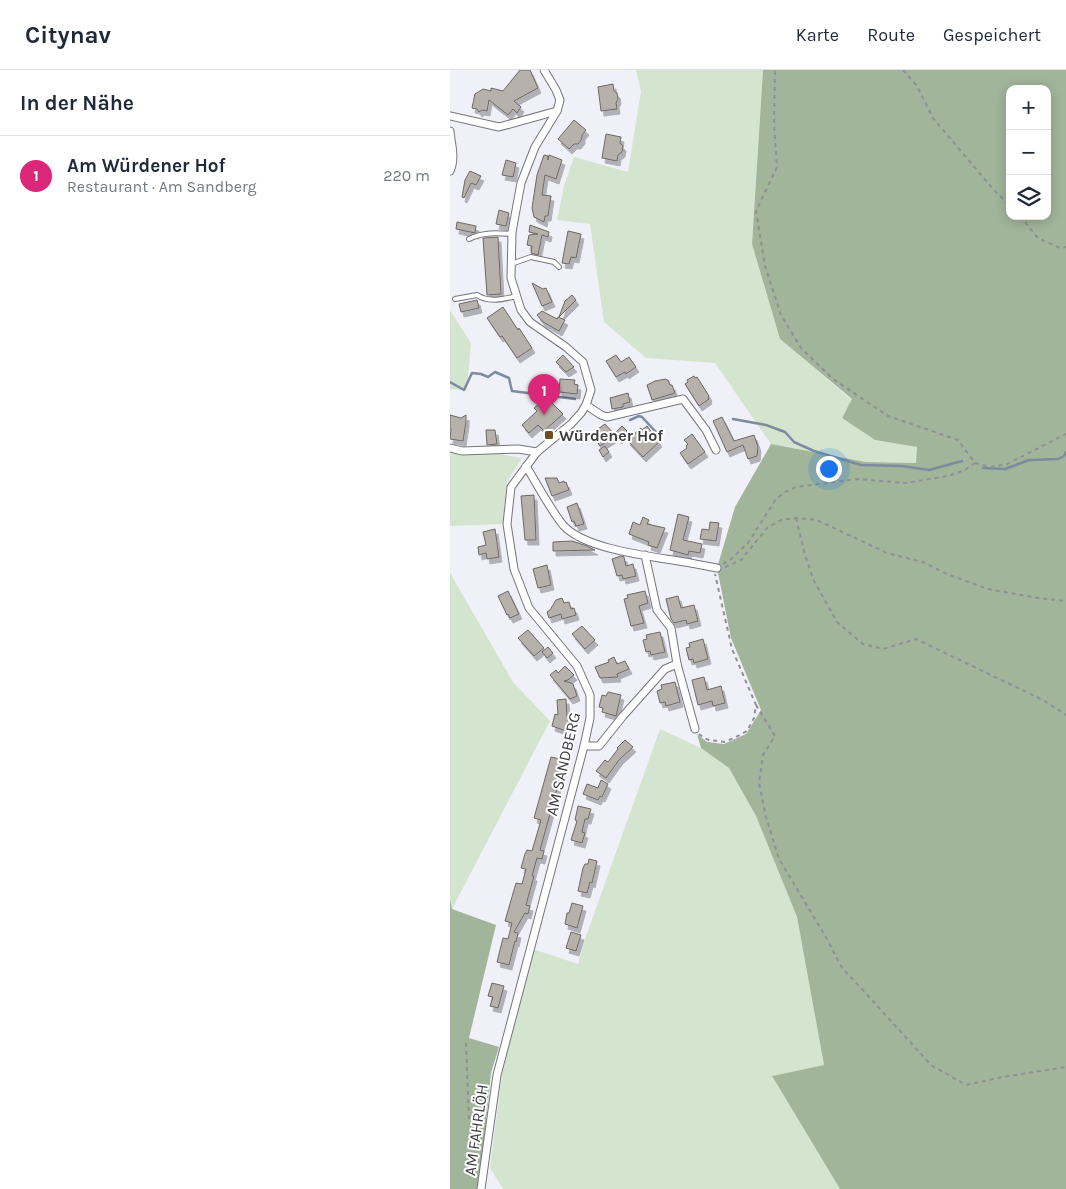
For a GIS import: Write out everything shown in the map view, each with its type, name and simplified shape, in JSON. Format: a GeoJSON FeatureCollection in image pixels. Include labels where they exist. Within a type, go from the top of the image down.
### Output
{"type":"FeatureCollection","features":[{"type":"Feature","properties":{"kind":"street"},"geometry":{"type":"LineString","coordinates":[[544,70],[560,100],[557,111],[535,147],[521,182],[512,234],[511,264],[511,278],[521,310],[530,322],[566,347],[583,362],[591,390],[586,405],[607,417],[683,399],[706,430],[716,450]]}},
{"type":"Feature","properties":{"kind":"street"},"geometry":{"type":"LineString","coordinates":[[450,116],[499,127],[557,111]]}},
{"type":"Feature","properties":{"kind":"street"},"geometry":{"type":"LineString","coordinates":[[450,131],[454,158],[450,171]]}},
{"type":"Feature","properties":{"kind":"street","name":"AM SANDBERG"},"geometry":{"type":"LineString","coordinates":[[497,1075],[590,718],[590,695],[577,666],[529,608],[514,569],[508,524],[511,487],[537,452],[571,424],[586,405]]}},
{"type":"Feature","properties":{"kind":"street"},"geometry":{"type":"LineString","coordinates":[[450,448],[462,451],[518,449],[537,452]]}},
{"type":"Feature","properties":{"kind":"street"},"geometry":{"type":"LineString","coordinates":[[526,466],[564,526],[579,538],[599,546],[716,568]]}},
{"type":"Feature","properties":{"kind":"street"},"geometry":{"type":"LineString","coordinates":[[645,555],[657,610],[671,628],[677,664],[695,729]]}},
{"type":"Feature","properties":{"kind":"street"},"geometry":{"type":"LineString","coordinates":[[584,746],[599,746],[665,669],[677,664]]}},
{"type":"Feature","properties":{"kind":"street","name":"AM FAHRLÖH"},"geometry":{"type":"LineString","coordinates":[[482,1189],[497,1075]]}},
{"type":"Feature","properties":{"kind":"lane"},"geometry":{"type":"LineString","coordinates":[[469,239],[487,233],[512,234]]}},
{"type":"Feature","properties":{"kind":"lane"},"geometry":{"type":"LineString","coordinates":[[511,264],[531,257],[554,262],[559,267]]}},
{"type":"Feature","properties":{"kind":"lane"},"geometry":{"type":"LineString","coordinates":[[455,299],[477,295],[482,299],[490,300],[517,296]]}},
{"type":"Feature","properties":{"kind":"path"},"geometry":{"type":"LineString","coordinates":[[776,70],[774,124],[777,167],[756,211],[765,266],[781,315],[801,348],[833,379],[888,416],[958,440],[975,463],[991,467],[1008,464],[1066,434]]}},
{"type":"Feature","properties":{"kind":"path"},"geometry":{"type":"LineString","coordinates":[[903,70],[917,86],[933,118],[1006,202]]}},
{"type":"Feature","properties":{"kind":"path"},"geometry":{"type":"LineString","coordinates":[[1023,220],[1038,238],[1060,248],[1066,247]]}},
{"type":"Feature","properties":{"kind":"path"},"geometry":{"type":"LineString","coordinates":[[716,568],[748,543],[776,499],[796,487],[857,479],[905,483],[948,476],[965,470],[975,463]]}},
{"type":"Feature","properties":{"kind":"path"},"geometry":{"type":"LineString","coordinates":[[716,568],[728,566],[741,560],[768,527],[781,520],[796,518],[817,520],[887,553],[922,562],[947,574],[988,589],[1038,598],[1066,600]]}},
{"type":"Feature","properties":{"kind":"path"},"geometry":{"type":"LineString","coordinates":[[796,518],[813,579],[837,622],[863,644],[883,650],[916,639],[1043,700],[1066,715]]}},
{"type":"Feature","properties":{"kind":"path"},"geometry":{"type":"LineString","coordinates":[[716,568],[732,649],[756,705],[775,736],[763,755],[759,783],[766,817],[779,859],[827,939],[842,968],[930,1065],[966,1085],[1066,1067]]}},
{"type":"Feature","properties":{"kind":"path"},"geometry":{"type":"LineString","coordinates":[[695,729],[704,738],[724,742],[747,731],[754,718],[756,705]]}},
{"type":"Feature","properties":{"kind":"path"},"geometry":{"type":"LineString","coordinates":[[466,1043],[469,1120],[486,1152]]}},
{"type":"Feature","properties":{"kind":"green space"},"geometry":{"type":"Polygon","coordinates":[[[636,70],[763,70],[752,244],[780,339],[852,400],[842,418],[875,440],[917,447],[917,463],[866,462],[771,444],[715,363],[646,358],[604,322],[590,224],[557,220],[564,186],[574,157],[628,172],[641,91],[636,70]]]}},
{"type":"Feature","properties":{"kind":"green space"},"geometry":{"type":"Polygon","coordinates":[[[763,70],[1066,70],[1066,1189],[840,1189],[772,1076],[824,1065],[797,917],[756,816],[729,768],[701,748],[697,734],[707,742],[724,744],[746,734],[761,710],[731,638],[717,568],[735,507],[771,444],[866,462],[916,463],[917,447],[875,440],[842,418],[852,399],[780,339],[752,244],[763,70]]]}},
{"type":"Feature","properties":{"kind":"green space"},"geometry":{"type":"Polygon","coordinates":[[[450,310],[471,343],[467,390],[450,389],[450,310]]]}},
{"type":"Feature","properties":{"kind":"green space"},"geometry":{"type":"Polygon","coordinates":[[[450,454],[500,454],[522,458],[507,482],[503,524],[450,526],[450,454]]]}},
{"type":"Feature","properties":{"kind":"green space"},"geometry":{"type":"Polygon","coordinates":[[[450,573],[513,682],[550,721],[452,909],[450,899],[450,573]]]}},
{"type":"Feature","properties":{"kind":"green space"},"geometry":{"type":"Polygon","coordinates":[[[660,729],[701,748],[729,768],[756,816],[797,917],[824,1065],[772,1076],[840,1189],[503,1189],[490,1168],[502,1074],[533,949],[578,964],[585,939],[660,729]]]}},
{"type":"Feature","properties":{"kind":"green space"},"geometry":{"type":"Polygon","coordinates":[[[450,899],[452,909],[496,925],[469,1038],[499,1047],[491,1073],[479,1189],[450,1189],[450,899]]]}},
{"type":"Feature","properties":{"kind":"building"},"geometry":{"type":"Polygon","coordinates":[[[520,70],[530,70],[538,88],[514,101],[521,107],[517,113],[513,109],[508,115],[489,100],[487,111],[482,110],[479,112],[477,109],[472,108],[475,94],[483,89],[491,91],[491,88],[503,91],[520,70]]]}},
{"type":"Feature","properties":{"kind":"building"},"geometry":{"type":"Polygon","coordinates":[[[613,84],[618,99],[616,103],[617,109],[601,111],[598,87],[613,84]]]}},
{"type":"Feature","properties":{"kind":"building"},"geometry":{"type":"Polygon","coordinates":[[[574,120],[586,130],[578,144],[574,144],[569,149],[558,139],[574,120]]]}},
{"type":"Feature","properties":{"kind":"building"},"geometry":{"type":"Polygon","coordinates":[[[606,134],[621,137],[622,152],[618,155],[617,161],[602,158],[606,134]]]}},
{"type":"Feature","properties":{"kind":"building"},"geometry":{"type":"Polygon","coordinates":[[[544,155],[548,156],[548,160],[549,155],[562,160],[556,179],[545,175],[542,195],[551,196],[548,216],[545,216],[544,222],[534,217],[532,208],[537,175],[544,155]]]}},
{"type":"Feature","properties":{"kind":"building"},"geometry":{"type":"Polygon","coordinates":[[[506,160],[516,163],[513,177],[502,175],[506,160]]]}},
{"type":"Feature","properties":{"kind":"building"},"geometry":{"type":"Polygon","coordinates":[[[470,171],[481,176],[476,185],[471,183],[464,198],[462,197],[465,180],[470,171]]]}},
{"type":"Feature","properties":{"kind":"building"},"geometry":{"type":"Polygon","coordinates":[[[499,210],[509,213],[506,226],[496,224],[499,210]]]}},
{"type":"Feature","properties":{"kind":"building"},"geometry":{"type":"Polygon","coordinates":[[[457,222],[476,226],[475,233],[456,229],[457,222]]]}},
{"type":"Feature","properties":{"kind":"building"},"geometry":{"type":"Polygon","coordinates":[[[530,225],[549,232],[548,237],[542,235],[538,255],[531,253],[532,246],[527,245],[529,235],[538,234],[529,232],[530,225]]]}},
{"type":"Feature","properties":{"kind":"building"},"geometry":{"type":"Polygon","coordinates":[[[568,231],[581,234],[576,258],[571,257],[569,264],[562,263],[568,231]]]}},
{"type":"Feature","properties":{"kind":"building"},"geometry":{"type":"Polygon","coordinates":[[[498,237],[501,294],[487,295],[483,238],[498,237]]]}},
{"type":"Feature","properties":{"kind":"building"},"geometry":{"type":"Polygon","coordinates":[[[532,283],[543,289],[546,288],[552,302],[542,306],[532,283]]]}},
{"type":"Feature","properties":{"kind":"building"},"geometry":{"type":"Polygon","coordinates":[[[572,295],[576,300],[559,317],[565,301],[572,295]]]}},
{"type":"Feature","properties":{"kind":"building"},"geometry":{"type":"Polygon","coordinates":[[[477,300],[479,308],[461,312],[459,304],[477,300]]]}},
{"type":"Feature","properties":{"kind":"building"},"geometry":{"type":"Polygon","coordinates":[[[503,307],[532,348],[517,358],[487,318],[503,307]]]}},
{"type":"Feature","properties":{"kind":"building"},"geometry":{"type":"Polygon","coordinates":[[[542,311],[557,319],[558,317],[565,320],[559,331],[543,322],[537,315],[542,311]]]}},
{"type":"Feature","properties":{"kind":"building"},"geometry":{"type":"Polygon","coordinates":[[[563,355],[574,367],[566,372],[556,362],[563,355]]]}},
{"type":"Feature","properties":{"kind":"building"},"geometry":{"type":"Polygon","coordinates":[[[616,355],[621,362],[629,357],[636,367],[626,374],[625,372],[616,377],[606,361],[616,355]]]}},
{"type":"Feature","properties":{"kind":"building"},"geometry":{"type":"Polygon","coordinates":[[[694,376],[695,378],[697,377],[709,396],[709,399],[699,406],[685,384],[688,382],[687,380],[694,376]]]}},
{"type":"Feature","properties":{"kind":"building"},"geometry":{"type":"Polygon","coordinates":[[[560,379],[575,380],[574,384],[578,385],[577,394],[559,392],[560,379]]]}},
{"type":"Feature","properties":{"kind":"building"},"geometry":{"type":"Polygon","coordinates":[[[666,379],[672,385],[675,393],[652,400],[647,385],[666,379]]]}},
{"type":"Feature","properties":{"kind":"building"},"geometry":{"type":"Polygon","coordinates":[[[628,393],[630,402],[623,404],[623,407],[612,409],[610,398],[628,393]]]}},
{"type":"Feature","properties":{"kind":"building"},"geometry":{"type":"Polygon","coordinates":[[[541,402],[546,407],[551,402],[563,414],[544,431],[538,425],[529,433],[522,425],[537,411],[534,408],[541,402]]]}},
{"type":"Feature","properties":{"kind":"building"},"geometry":{"type":"Polygon","coordinates":[[[450,415],[461,418],[466,415],[463,441],[450,439],[450,415]]]}},
{"type":"Feature","properties":{"kind":"building"},"geometry":{"type":"Polygon","coordinates":[[[722,417],[734,441],[754,435],[758,447],[757,456],[748,459],[743,445],[727,452],[713,421],[722,417]]]}},
{"type":"Feature","properties":{"kind":"building"},"geometry":{"type":"Polygon","coordinates":[[[605,424],[614,434],[622,426],[627,431],[619,439],[616,436],[600,446],[592,433],[605,424]]]}},
{"type":"Feature","properties":{"kind":"building"},"geometry":{"type":"Polygon","coordinates":[[[647,426],[659,442],[643,457],[627,440],[641,428],[642,430],[647,426]]]}},
{"type":"Feature","properties":{"kind":"building"},"geometry":{"type":"Polygon","coordinates":[[[486,430],[495,430],[497,444],[487,445],[486,430]]]}},
{"type":"Feature","properties":{"kind":"building"},"geometry":{"type":"Polygon","coordinates":[[[692,434],[705,452],[688,464],[680,453],[687,448],[688,444],[684,440],[692,434]]]}},
{"type":"Feature","properties":{"kind":"building"},"geometry":{"type":"Polygon","coordinates":[[[605,446],[609,452],[603,457],[599,450],[605,446]]]}},
{"type":"Feature","properties":{"kind":"building"},"geometry":{"type":"Polygon","coordinates":[[[545,478],[557,478],[559,483],[566,482],[569,490],[552,496],[545,478]]]}},
{"type":"Feature","properties":{"kind":"building"},"geometry":{"type":"Polygon","coordinates":[[[534,495],[536,540],[525,540],[521,496],[534,495]]]}},
{"type":"Feature","properties":{"kind":"building"},"geometry":{"type":"Polygon","coordinates":[[[577,503],[584,524],[576,526],[574,521],[572,522],[567,507],[577,503]]]}},
{"type":"Feature","properties":{"kind":"building"},"geometry":{"type":"Polygon","coordinates":[[[678,514],[689,517],[683,540],[702,544],[700,553],[689,551],[688,555],[670,550],[678,514]]]}},
{"type":"Feature","properties":{"kind":"building"},"geometry":{"type":"Polygon","coordinates":[[[643,517],[649,520],[647,524],[665,528],[657,548],[648,545],[649,542],[629,534],[633,522],[640,525],[643,517]]]}},
{"type":"Feature","properties":{"kind":"building"},"geometry":{"type":"Polygon","coordinates":[[[710,522],[719,523],[716,541],[700,539],[702,529],[709,530],[710,522]]]}},
{"type":"Feature","properties":{"kind":"building"},"geometry":{"type":"Polygon","coordinates":[[[495,529],[499,557],[487,559],[486,553],[479,555],[478,547],[486,545],[483,532],[495,529]]]}},
{"type":"Feature","properties":{"kind":"building"},"geometry":{"type":"Polygon","coordinates":[[[572,541],[595,550],[553,551],[553,542],[572,541]]]}},
{"type":"Feature","properties":{"kind":"building"},"geometry":{"type":"Polygon","coordinates":[[[624,557],[626,566],[633,564],[636,576],[623,579],[622,575],[617,576],[612,559],[624,557]]]}},
{"type":"Feature","properties":{"kind":"building"},"geometry":{"type":"Polygon","coordinates":[[[547,565],[551,585],[538,588],[533,569],[547,565]]]}},
{"type":"Feature","properties":{"kind":"building"},"geometry":{"type":"Polygon","coordinates":[[[508,591],[519,614],[510,618],[498,596],[508,591]]]}},
{"type":"Feature","properties":{"kind":"building"},"geometry":{"type":"Polygon","coordinates":[[[645,591],[648,603],[639,606],[644,623],[631,626],[624,599],[628,598],[627,595],[645,591]]]}},
{"type":"Feature","properties":{"kind":"building"},"geometry":{"type":"Polygon","coordinates":[[[678,596],[681,608],[694,605],[698,621],[687,624],[686,620],[674,623],[671,619],[666,599],[678,596]]]}},
{"type":"Feature","properties":{"kind":"building"},"geometry":{"type":"Polygon","coordinates":[[[562,598],[564,603],[569,602],[571,609],[574,608],[576,615],[562,619],[561,614],[549,618],[547,612],[556,600],[562,598]]]}},
{"type":"Feature","properties":{"kind":"building"},"geometry":{"type":"Polygon","coordinates":[[[582,626],[595,640],[585,649],[572,634],[582,626]]]}},
{"type":"Feature","properties":{"kind":"building"},"geometry":{"type":"Polygon","coordinates":[[[528,630],[544,648],[534,656],[518,638],[528,630]]]}},
{"type":"Feature","properties":{"kind":"building"},"geometry":{"type":"Polygon","coordinates":[[[660,632],[665,652],[651,655],[650,651],[646,652],[643,640],[647,639],[646,635],[660,632]]]}},
{"type":"Feature","properties":{"kind":"building"},"geometry":{"type":"Polygon","coordinates":[[[703,639],[708,659],[694,663],[693,659],[689,660],[686,648],[690,647],[689,643],[703,639]]]}},
{"type":"Feature","properties":{"kind":"building"},"geometry":{"type":"Polygon","coordinates":[[[548,647],[553,653],[547,658],[542,652],[548,647]]]}},
{"type":"Feature","properties":{"kind":"building"},"geometry":{"type":"Polygon","coordinates":[[[614,657],[617,664],[625,661],[629,669],[617,674],[618,677],[600,678],[595,667],[609,662],[608,660],[614,657]]]}},
{"type":"Feature","properties":{"kind":"building"},"geometry":{"type":"Polygon","coordinates":[[[565,666],[574,675],[564,681],[573,684],[577,696],[570,699],[550,675],[556,670],[558,673],[565,666]]]}},
{"type":"Feature","properties":{"kind":"building"},"geometry":{"type":"Polygon","coordinates":[[[704,677],[707,690],[721,686],[725,703],[713,706],[712,701],[698,705],[692,680],[704,677]]]}},
{"type":"Feature","properties":{"kind":"building"},"geometry":{"type":"Polygon","coordinates":[[[675,682],[680,702],[666,706],[665,702],[660,703],[657,691],[662,689],[661,685],[675,682]]]}},
{"type":"Feature","properties":{"kind":"building"},"geometry":{"type":"Polygon","coordinates":[[[608,692],[621,695],[616,716],[602,712],[603,708],[599,707],[602,695],[606,696],[608,692]]]}},
{"type":"Feature","properties":{"kind":"building"},"geometry":{"type":"Polygon","coordinates":[[[566,699],[567,717],[569,718],[566,731],[552,726],[555,714],[558,715],[557,700],[566,699]]]}},
{"type":"Feature","properties":{"kind":"building"},"geometry":{"type":"Polygon","coordinates":[[[625,740],[633,747],[619,760],[606,778],[596,771],[605,760],[608,762],[625,740]]]}},
{"type":"Feature","properties":{"kind":"building"},"geometry":{"type":"Polygon","coordinates":[[[551,757],[565,760],[540,850],[544,851],[542,859],[537,858],[532,876],[534,876],[526,905],[530,906],[528,914],[525,913],[514,932],[518,933],[509,965],[497,962],[503,938],[508,939],[512,923],[505,921],[516,883],[522,884],[526,869],[521,868],[525,854],[527,850],[532,851],[541,820],[534,818],[551,757]]]}},
{"type":"Feature","properties":{"kind":"building"},"geometry":{"type":"Polygon","coordinates":[[[601,780],[608,784],[602,797],[600,796],[598,800],[583,794],[587,784],[598,788],[601,780]]]}},
{"type":"Feature","properties":{"kind":"building"},"geometry":{"type":"Polygon","coordinates":[[[578,806],[591,809],[588,819],[585,819],[582,832],[585,833],[582,843],[571,840],[577,821],[575,820],[578,806]]]}},
{"type":"Feature","properties":{"kind":"building"},"geometry":{"type":"Polygon","coordinates":[[[589,859],[597,861],[592,883],[590,882],[587,893],[578,891],[583,868],[585,864],[588,864],[589,859]]]}},
{"type":"Feature","properties":{"kind":"building"},"geometry":{"type":"Polygon","coordinates":[[[572,903],[583,906],[577,928],[565,924],[567,913],[569,913],[572,903]]]}},
{"type":"Feature","properties":{"kind":"building"},"geometry":{"type":"Polygon","coordinates":[[[571,932],[581,935],[576,951],[566,948],[571,932]]]}},
{"type":"Feature","properties":{"kind":"building"},"geometry":{"type":"Polygon","coordinates":[[[492,983],[504,986],[498,1008],[490,1006],[493,997],[488,996],[492,983]]]}},
{"type":"Feature","properties":{"kind":"waterway"},"geometry":{"type":"LineString","coordinates":[[450,382],[464,390],[472,373],[488,377],[495,372],[509,378],[512,391],[575,399]]}},
{"type":"Feature","properties":{"kind":"waterway"},"geometry":{"type":"LineString","coordinates":[[630,420],[639,416],[642,417],[656,432]]}},
{"type":"Feature","properties":{"kind":"waterway"},"geometry":{"type":"LineString","coordinates":[[733,419],[766,425],[785,432],[794,442],[814,451],[861,465],[902,466],[929,470],[962,461]]}},
{"type":"Feature","properties":{"kind":"waterway"},"geometry":{"type":"LineString","coordinates":[[983,468],[1005,469],[1029,460],[1058,459],[1064,456],[1066,452]]}},
{"type":"Feature","properties":{"kind":"place","name":"Am Würdener Hof"},"geometry":{"type":"Point","coordinates":[544,415]}},
{"type":"Feature","properties":{"kind":"place","name":"Würdener Hof"},"geometry":{"type":"Point","coordinates":[549,435]}}]}
